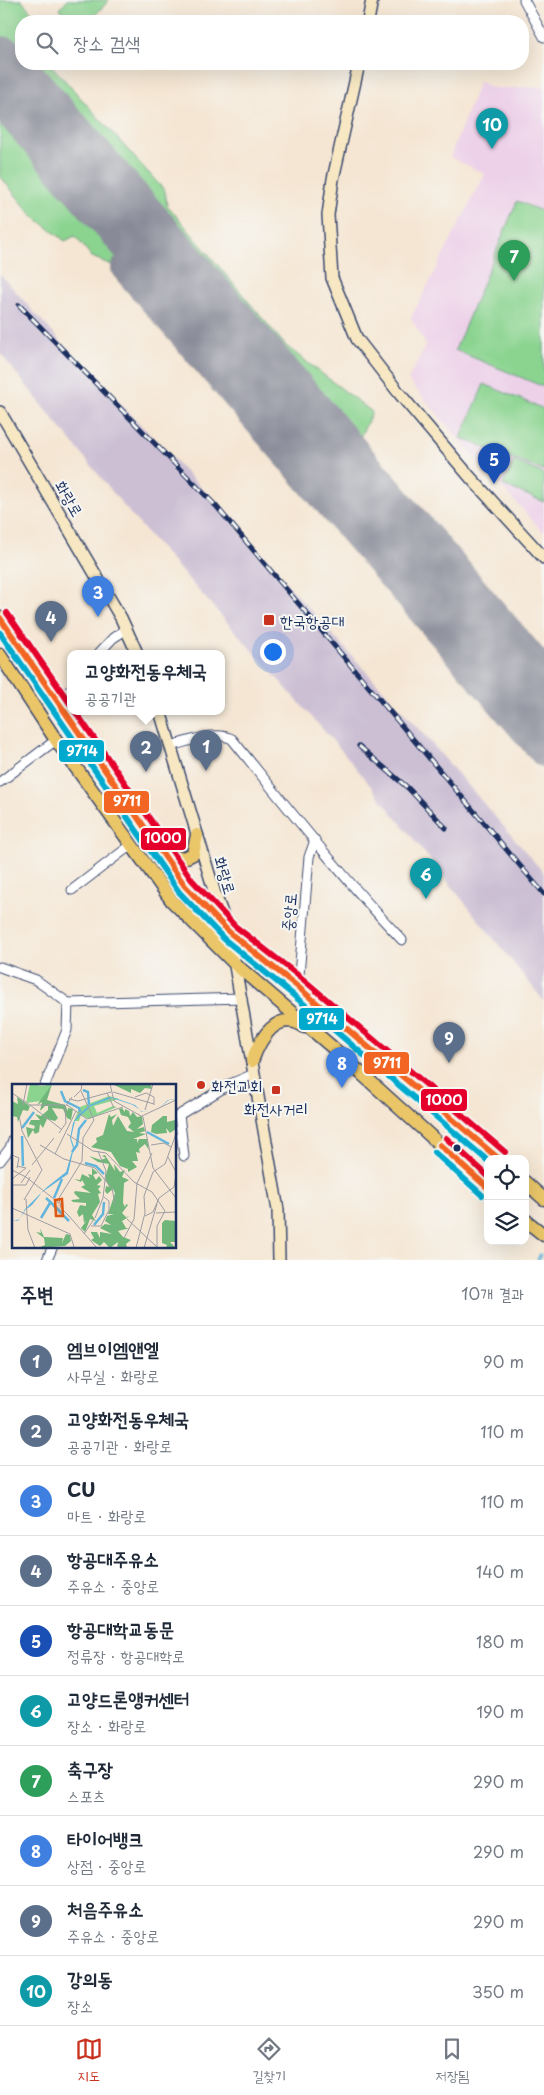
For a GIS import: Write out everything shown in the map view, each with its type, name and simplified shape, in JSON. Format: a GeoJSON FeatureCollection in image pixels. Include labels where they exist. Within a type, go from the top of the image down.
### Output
{"type":"FeatureCollection","features":[{"type":"Feature","properties":{"kind":"main road"},"geometry":{"type":"LineString","coordinates":[[369,15],[372,0]]}},
{"type":"Feature","properties":{"kind":"main road"},"geometry":{"type":"LineString","coordinates":[[358,70],[333,179],[328,215],[332,278],[357,339],[399,393],[470,477],[544,558]]}},
{"type":"Feature","properties":{"kind":"main road","name":"화랑로"},"geometry":{"type":"LineString","coordinates":[[0,412],[127,629],[137,650]]}},
{"type":"Feature","properties":{"kind":"main road"},"geometry":{"type":"LineString","coordinates":[[0,618],[185,886],[229,932],[298,987],[494,1155]]}},
{"type":"Feature","properties":{"kind":"main road"},"geometry":{"type":"LineString","coordinates":[[0,655],[56,740],[172,901],[235,964],[484,1184]]}},
{"type":"Feature","properties":{"kind":"main road","name":"화랑로"},"geometry":{"type":"LineString","coordinates":[[161,715],[197,835],[229,932],[278,1210],[279,1260]]}},
{"type":"Feature","properties":{"kind":"main road"},"geometry":{"type":"LineString","coordinates":[[162,851],[179,858],[186,858],[193,854],[197,835]]}},
{"type":"Feature","properties":{"kind":"main road"},"geometry":{"type":"LineString","coordinates":[[253,1067],[266,1033],[277,1024],[299,1023],[316,1034]]}},
{"type":"Feature","properties":{"kind":"main road"},"geometry":{"type":"LineString","coordinates":[[529,1186],[544,1199]]}},
{"type":"Feature","properties":{"kind":"main road"},"geometry":{"type":"LineString","coordinates":[[529,1223],[544,1235]]}},
{"type":"Feature","properties":{"kind":"street"},"geometry":{"type":"LineString","coordinates":[[524,0],[544,37]]}},
{"type":"Feature","properties":{"kind":"street"},"geometry":{"type":"LineString","coordinates":[[102,650],[113,638],[127,629]]}},
{"type":"Feature","properties":{"kind":"street"},"geometry":{"type":"LineString","coordinates":[[57,702],[67,693]]}},
{"type":"Feature","properties":{"kind":"street"},"geometry":{"type":"LineString","coordinates":[[170,746],[216,735],[227,736],[232,739],[375,912],[402,940]]}},
{"type":"Feature","properties":{"kind":"street"},"geometry":{"type":"LineString","coordinates":[[0,782],[56,740]]}},
{"type":"Feature","properties":{"kind":"street","name":"중앙로"},"geometry":{"type":"LineString","coordinates":[[298,987],[309,857],[315,840]]}},
{"type":"Feature","properties":{"kind":"street"},"geometry":{"type":"LineString","coordinates":[[72,890],[131,845]]}},
{"type":"Feature","properties":{"kind":"street"},"geometry":{"type":"LineString","coordinates":[[0,967],[36,980],[68,1003],[242,998]]}},
{"type":"Feature","properties":{"kind":"street"},"geometry":{"type":"LineString","coordinates":[[45,1084],[67,1030],[68,1003]]}},
{"type":"Feature","properties":{"kind":"street"},"geometry":{"type":"LineString","coordinates":[[184,1156],[179,1115],[230,1084],[253,1067]]}},
{"type":"Feature","properties":{"kind":"street"},"geometry":{"type":"LineString","coordinates":[[0,1160],[12,1143]]}},
{"type":"Feature","properties":{"kind":"street"},"geometry":{"type":"LineString","coordinates":[[47,1260],[52,1248]]}},
{"type":"Feature","properties":{"kind":"shaded area"},"geometry":{"type":"Polygon","coordinates":[[[479,82],[495,88],[544,87],[544,533],[408,380],[426,345],[411,318],[485,174],[450,157],[479,82]]]}},
{"type":"Feature","properties":{"kind":"shaded area"},"geometry":{"type":"Polygon","coordinates":[[[0,274],[60,341],[210,497],[426,737],[544,873],[544,1001],[344,753],[132,516],[0,353],[0,274]]]}},
{"type":"Feature","properties":{"kind":"green space"},"geometry":{"type":"Polygon","coordinates":[[[0,0],[21,0],[34,15],[15,15],[15,61],[0,44],[0,0]]]}},
{"type":"Feature","properties":{"kind":"green space"},"geometry":{"type":"Polygon","coordinates":[[[67,0],[109,0],[95,15],[66,15],[59,9],[67,0]]]}},
{"type":"Feature","properties":{"kind":"green space"},"geometry":{"type":"Polygon","coordinates":[[[22,70],[55,70],[165,191],[167,205],[286,346],[372,412],[358,442],[349,450],[22,70]]]}},
{"type":"Feature","properties":{"kind":"green space"},"geometry":{"type":"Polygon","coordinates":[[[0,90],[149,263],[137,269],[127,258],[114,266],[92,257],[75,236],[65,241],[32,215],[0,176],[0,90]]]}},
{"type":"Feature","properties":{"kind":"green space"},"geometry":{"type":"Polygon","coordinates":[[[517,201],[544,212],[544,387],[455,350],[517,201]]]}},
{"type":"Feature","properties":{"kind":"green space"},"geometry":{"type":"Polygon","coordinates":[[[484,384],[544,409],[544,471],[461,438],[484,384]]]}},
{"type":"Feature","properties":{"kind":"green space"},"geometry":{"type":"Polygon","coordinates":[[[514,461],[544,474],[544,502],[503,485],[514,461]]]}},
{"type":"Feature","properties":{"kind":"waterway"},"geometry":{"type":"LineString","coordinates":[[538,1260],[540,1255]]}},
{"type":"Feature","properties":{"kind":"taxiway"},"geometry":{"type":"LineString","coordinates":[[152,300],[153,284],[162,268],[159,255]]}},
{"type":"Feature","properties":{"kind":"taxiway"},"geometry":{"type":"LineString","coordinates":[[125,268],[544,753]]}},
{"type":"Feature","properties":{"kind":"taxiway"},"geometry":{"type":"LineString","coordinates":[[335,510],[359,488]]}},
{"type":"Feature","properties":{"kind":"runway"},"geometry":{"type":"LineString","coordinates":[[0,71],[181,279],[544,704]]}},
{"type":"Feature","properties":{"kind":"railway"},"geometry":{"type":"LineString","coordinates":[[19,305],[216,506],[544,894]]}},
{"type":"Feature","properties":{"kind":"railway"},"geometry":{"type":"LineString","coordinates":[[359,746],[408,788],[446,828]]}},
{"type":"Feature","properties":{"kind":"transit line","name":"1000"},"geometry":{"type":"LineString","coordinates":[[7,613],[67,699]]}},
{"type":"Feature","properties":{"kind":"transit line","name":"9711"},"geometry":{"type":"LineString","coordinates":[[0,618],[185,886],[229,932],[298,987],[494,1155]]}},
{"type":"Feature","properties":{"kind":"transit line","name":"9714"},"geometry":{"type":"LineString","coordinates":[[0,633],[179,892],[224,939],[292,994],[484,1158]]}},
{"type":"Feature","properties":{"kind":"transit line","name":"1000"},"geometry":{"type":"LineString","coordinates":[[78,715],[192,880],[235,926],[304,980],[505,1152]]}},
{"type":"Feature","properties":{"kind":"transit line","name":"1000"},"geometry":{"type":"LineString","coordinates":[[446,1138],[484,1172]]}},
{"type":"Feature","properties":{"kind":"transit line","name":"9711"},"geometry":{"type":"LineString","coordinates":[[440,1145],[484,1184]]}},
{"type":"Feature","properties":{"kind":"transit line","name":"9714"},"geometry":{"type":"LineString","coordinates":[[434,1152],[482,1195]]}},
{"type":"Feature","properties":{"kind":"place","name":"강의동"},"geometry":{"type":"Point","coordinates":[492,149]}},
{"type":"Feature","properties":{"kind":"place","name":"축구장"},"geometry":{"type":"Point","coordinates":[514,281]}},
{"type":"Feature","properties":{"kind":"place","name":"항공대학교동문"},"geometry":{"type":"Point","coordinates":[494,484]}},
{"type":"Feature","properties":{"kind":"place","name":"CU"},"geometry":{"type":"Point","coordinates":[98,617]}},
{"type":"Feature","properties":{"kind":"place","name":"한국항공대"},"geometry":{"type":"Point","coordinates":[269,620]}},
{"type":"Feature","properties":{"kind":"place","name":"항공대주유소"},"geometry":{"type":"Point","coordinates":[51,642]}},
{"type":"Feature","properties":{"kind":"place","name":"엠브이엠앤엘"},"geometry":{"type":"Point","coordinates":[206,771]}},
{"type":"Feature","properties":{"kind":"place","name":"고양화전동우체국"},"geometry":{"type":"Point","coordinates":[146,772]}},
{"type":"Feature","properties":{"kind":"place","name":"고양드론앵커센터"},"geometry":{"type":"Point","coordinates":[426,899]}},
{"type":"Feature","properties":{"kind":"place","name":"처음주유소"},"geometry":{"type":"Point","coordinates":[449,1063]}},
{"type":"Feature","properties":{"kind":"place","name":"화전교회"},"geometry":{"type":"Point","coordinates":[201,1085]}},
{"type":"Feature","properties":{"kind":"place","name":"타이어뱅크"},"geometry":{"type":"Point","coordinates":[342,1088]}},
{"type":"Feature","properties":{"kind":"place","name":"화전사거리"},"geometry":{"type":"Point","coordinates":[276,1090]}}]}
